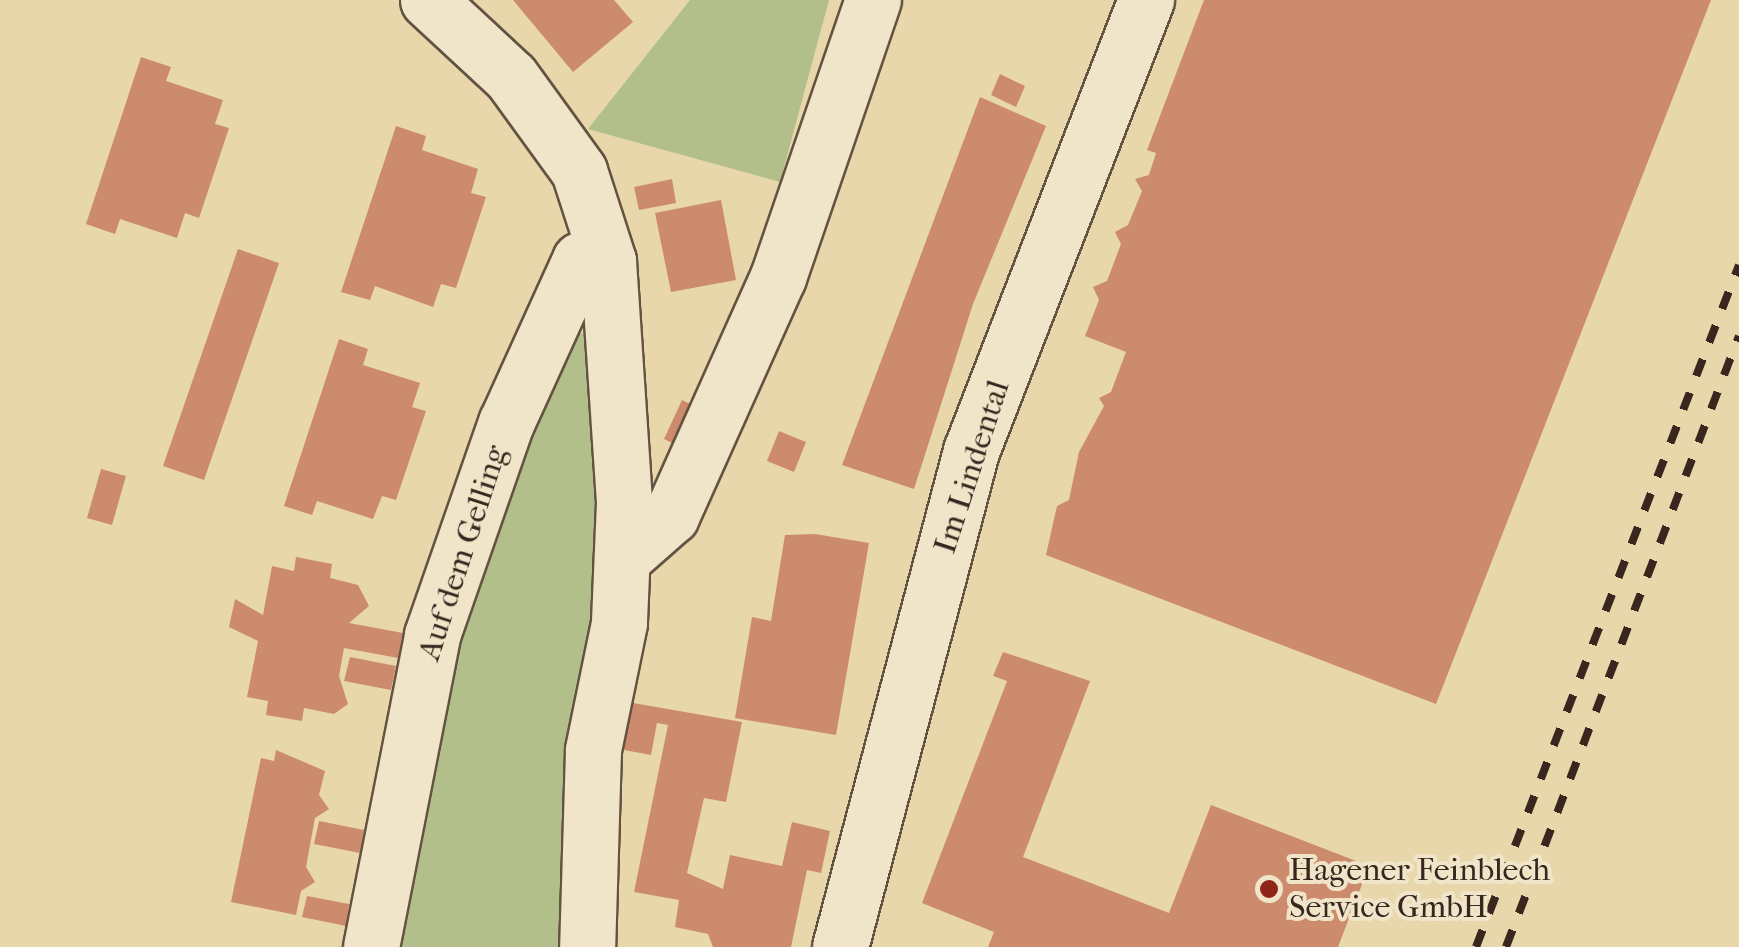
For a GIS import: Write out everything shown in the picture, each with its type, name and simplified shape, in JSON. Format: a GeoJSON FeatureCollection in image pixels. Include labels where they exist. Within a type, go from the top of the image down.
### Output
{"type":"FeatureCollection","features":[{"type":"Feature","properties":{"kind":"street"},"geometry":{"type":"LineString","coordinates":[[428,0],[511,78],[579,171],[608,261],[622,559],[592,750],[587,947]]}},
{"type":"Feature","properties":{"kind":"street"},"geometry":{"type":"LineString","coordinates":[[622,559],[671,516],[778,277],[874,0]]}},
{"type":"Feature","properties":{"kind":"street","name":"Im Lindental"},"geometry":{"type":"LineString","coordinates":[[840,947],[971,451],[1146,0]]}},
{"type":"Feature","properties":{"kind":"street","name":"Auf dem Gelling"},"geometry":{"type":"LineString","coordinates":[[371,947],[432,635],[493,458],[580,260],[608,261]]}},
{"type":"Feature","properties":{"kind":"green space"},"geometry":{"type":"Polygon","coordinates":[[[690,0],[829,0],[780,182],[588,129],[690,0]]]}},
{"type":"Feature","properties":{"kind":"green space"},"geometry":{"type":"Polygon","coordinates":[[[575,331],[590,337],[602,412],[598,612],[570,747],[558,947],[399,947],[479,540],[575,331]]]}},
{"type":"Feature","properties":{"kind":"building"},"geometry":{"type":"Polygon","coordinates":[[[513,0],[614,0],[633,22],[573,72],[513,0]]]}},
{"type":"Feature","properties":{"kind":"building"},"geometry":{"type":"Polygon","coordinates":[[[1204,0],[1711,0],[1436,704],[1046,555],[1057,506],[1069,500],[1079,452],[1104,406],[1099,398],[1111,392],[1126,352],[1085,336],[1099,300],[1093,287],[1107,281],[1121,244],[1115,232],[1128,225],[1142,191],[1135,179],[1149,175],[1156,153],[1147,150],[1204,0]]]}},
{"type":"Feature","properties":{"kind":"building"},"geometry":{"type":"Polygon","coordinates":[[[141,57],[171,67],[166,81],[223,100],[215,124],[229,128],[199,218],[185,213],[177,238],[120,219],[115,234],[86,224],[141,57]]]}},
{"type":"Feature","properties":{"kind":"building"},"geometry":{"type":"Polygon","coordinates":[[[1000,74],[1025,86],[1016,107],[991,95],[1000,74]]]}},
{"type":"Feature","properties":{"kind":"building"},"geometry":{"type":"Polygon","coordinates":[[[980,97],[1046,126],[973,304],[914,489],[842,465],[980,97]]]}},
{"type":"Feature","properties":{"kind":"building"},"geometry":{"type":"Polygon","coordinates":[[[396,126],[426,136],[422,150],[478,169],[471,193],[486,197],[456,288],[441,284],[433,307],[375,286],[370,300],[341,292],[396,126]]]}},
{"type":"Feature","properties":{"kind":"building"},"geometry":{"type":"Polygon","coordinates":[[[672,179],[676,203],[639,210],[634,187],[672,179]]]}},
{"type":"Feature","properties":{"kind":"building"},"geometry":{"type":"Polygon","coordinates":[[[721,200],[736,280],[671,292],[655,213],[721,200]]]}},
{"type":"Feature","properties":{"kind":"building"},"geometry":{"type":"Polygon","coordinates":[[[238,249],[279,263],[204,480],[163,466],[238,249]]]}},
{"type":"Feature","properties":{"kind":"building"},"geometry":{"type":"Polygon","coordinates":[[[339,339],[368,349],[363,365],[420,383],[412,407],[426,411],[396,500],[382,496],[373,519],[317,501],[312,515],[284,506],[339,339]]]}},
{"type":"Feature","properties":{"kind":"building"},"geometry":{"type":"Polygon","coordinates":[[[682,400],[707,412],[688,451],[664,439],[682,400]]]}},
{"type":"Feature","properties":{"kind":"building"},"geometry":{"type":"Polygon","coordinates":[[[779,431],[806,442],[794,472],[767,461],[779,431]]]}},
{"type":"Feature","properties":{"kind":"building"},"geometry":{"type":"Polygon","coordinates":[[[101,469],[126,476],[112,525],[87,518],[101,469]]]}},
{"type":"Feature","properties":{"kind":"building"},"geometry":{"type":"Polygon","coordinates":[[[815,534],[869,543],[836,735],[735,718],[752,617],[771,621],[785,535],[815,534]]]}},
{"type":"Feature","properties":{"kind":"building"},"geometry":{"type":"Polygon","coordinates":[[[296,557],[332,564],[330,578],[358,585],[369,606],[349,623],[403,633],[398,658],[344,648],[339,676],[348,704],[334,714],[304,708],[302,721],[266,715],[268,701],[247,697],[258,641],[229,627],[235,599],[263,615],[272,566],[294,571],[296,557]]]}},
{"type":"Feature","properties":{"kind":"building"},"geometry":{"type":"Polygon","coordinates":[[[1003,652],[1090,681],[1023,857],[1169,913],[1211,805],[1369,866],[1338,947],[988,947],[994,932],[922,903],[1007,681],[993,676],[1003,652]]]}},
{"type":"Feature","properties":{"kind":"building"},"geometry":{"type":"Polygon","coordinates":[[[350,657],[396,666],[391,690],[344,681],[350,657]]]}},
{"type":"Feature","properties":{"kind":"building"},"geometry":{"type":"Polygon","coordinates":[[[622,701],[742,722],[726,802],[704,798],[687,873],[723,889],[730,855],[782,866],[792,822],[830,831],[821,873],[807,870],[791,947],[713,947],[708,934],[675,927],[679,900],[634,892],[668,725],[657,723],[651,755],[613,748],[622,701]]]}},
{"type":"Feature","properties":{"kind":"building"},"geometry":{"type":"Polygon","coordinates":[[[276,750],[325,771],[319,795],[329,809],[315,818],[306,867],[315,882],[301,891],[296,915],[231,902],[261,758],[274,761],[276,750]]]}},
{"type":"Feature","properties":{"kind":"building"},"geometry":{"type":"Polygon","coordinates":[[[319,821],[364,830],[360,853],[314,844],[319,821]]]}},
{"type":"Feature","properties":{"kind":"building"},"geometry":{"type":"Polygon","coordinates":[[[307,896],[349,904],[346,926],[302,917],[307,896]]]}},
{"type":"Feature","properties":{"kind":"railway"},"geometry":{"type":"LineString","coordinates":[[1476,947],[1739,265]]}},
{"type":"Feature","properties":{"kind":"railway"},"geometry":{"type":"LineString","coordinates":[[1506,947],[1739,336]]}},
{"type":"Feature","properties":{"kind":"place","name":"Hagener Feinblech Service GmbH"},"geometry":{"type":"Point","coordinates":[1269,889]}}]}
